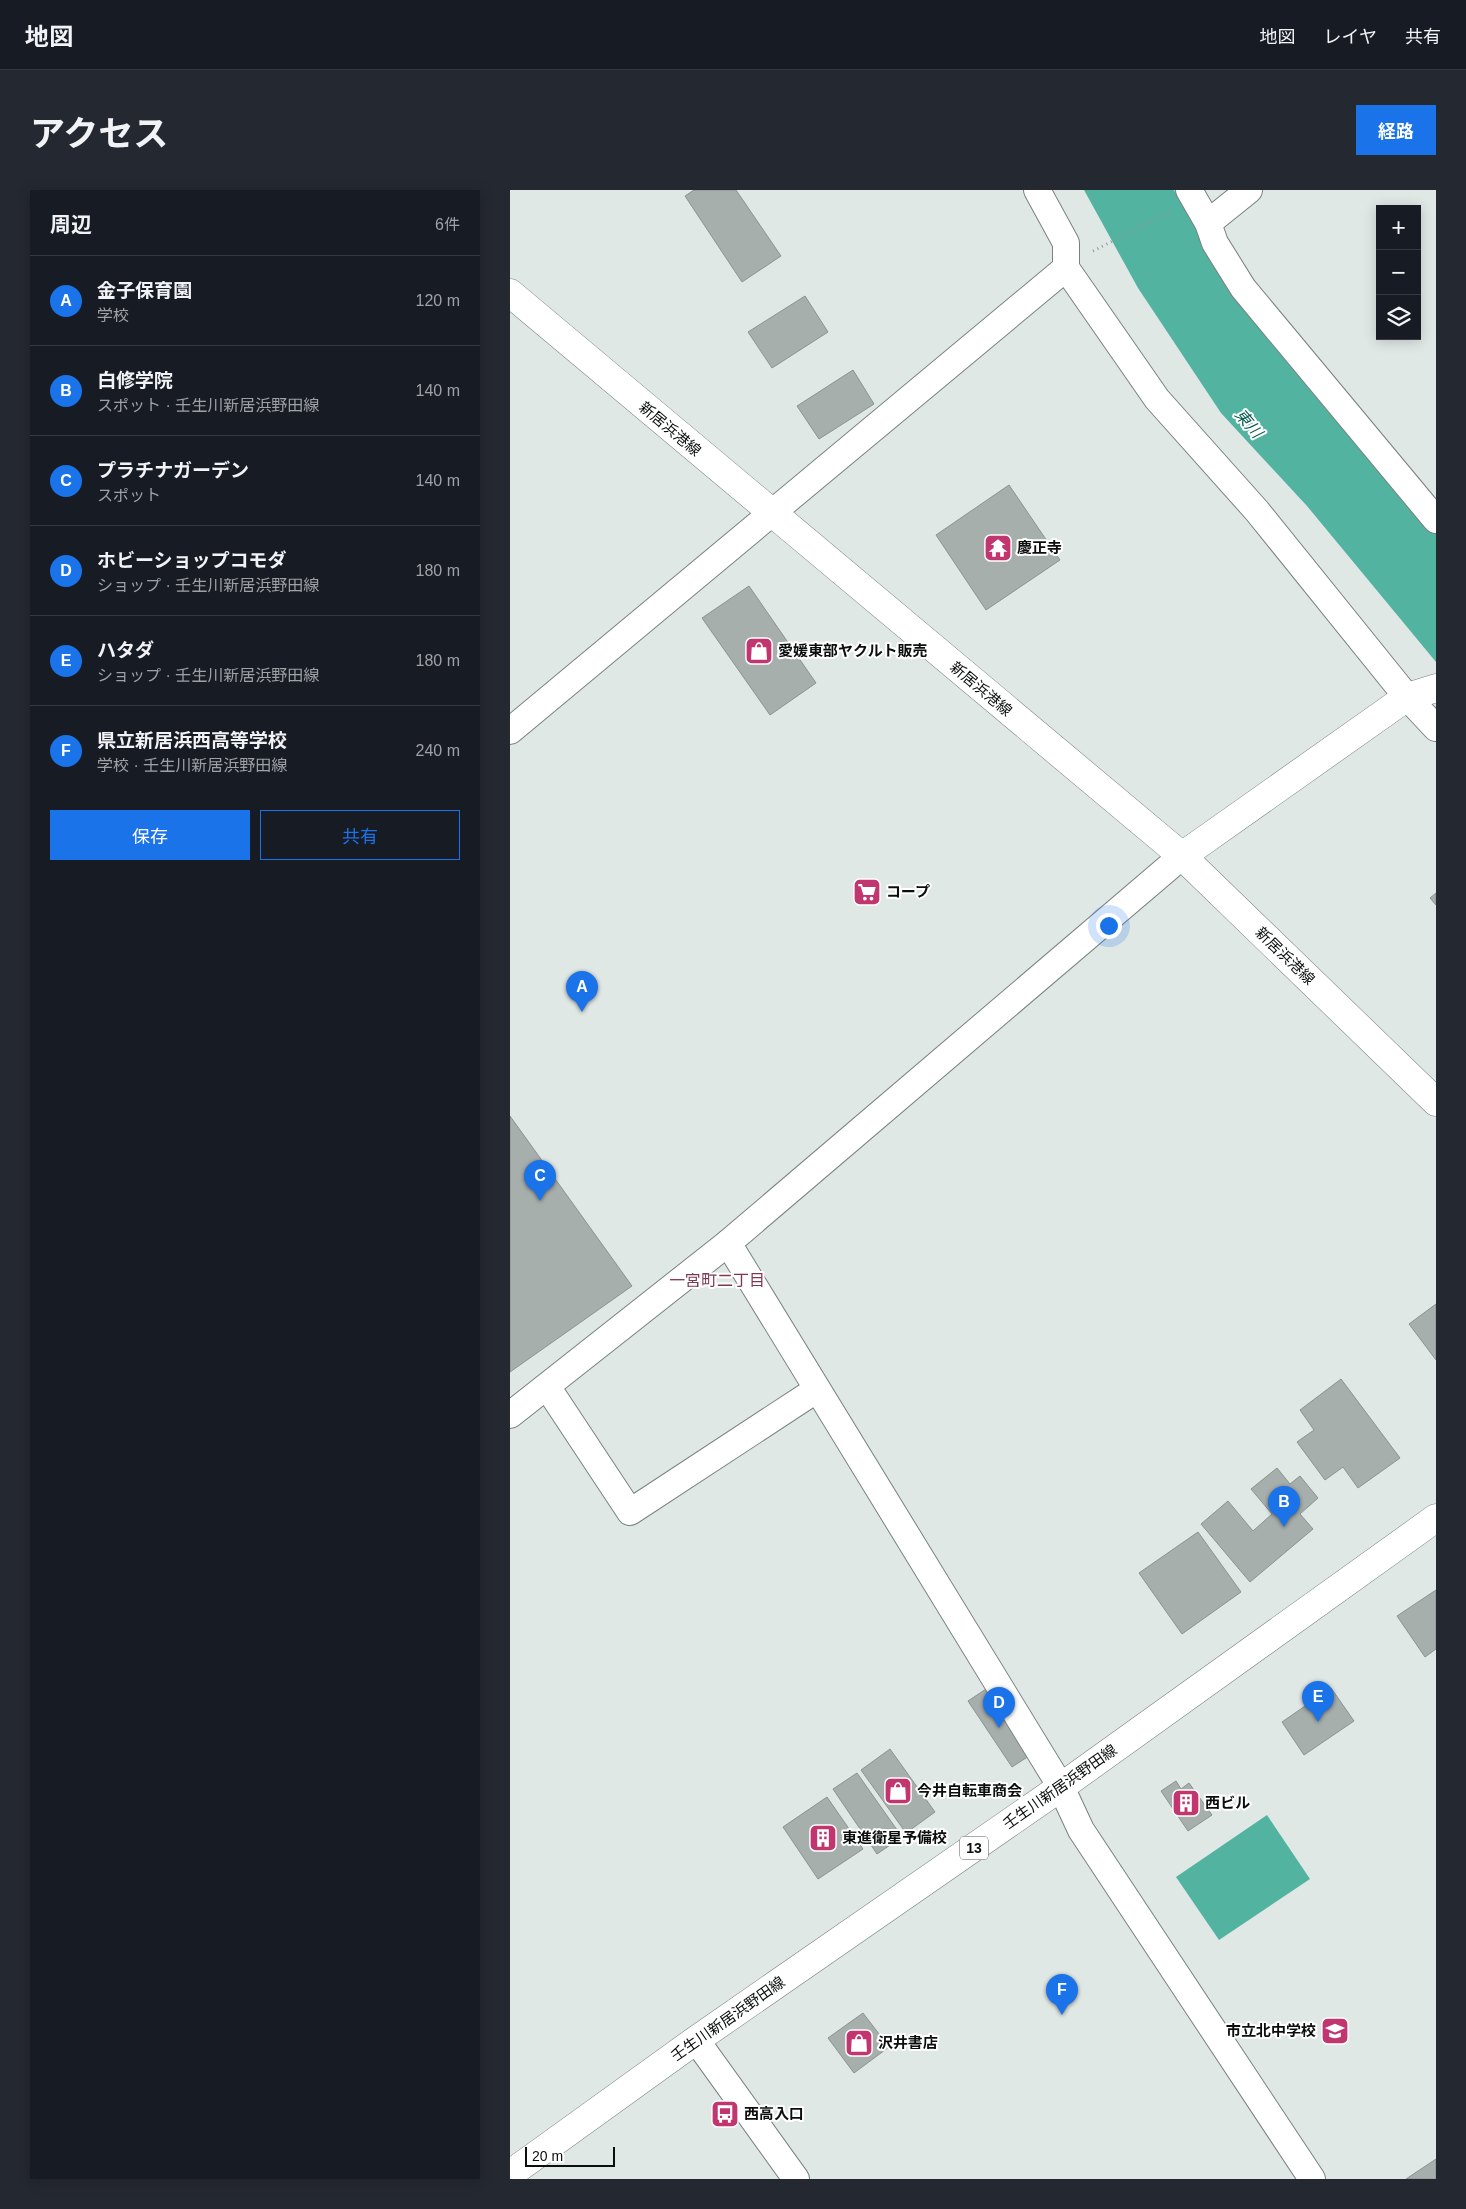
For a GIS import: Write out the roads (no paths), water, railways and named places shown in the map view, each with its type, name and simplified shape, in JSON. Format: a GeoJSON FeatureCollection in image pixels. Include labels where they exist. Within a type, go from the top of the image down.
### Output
{"type":"FeatureCollection","features":[{"type":"Feature","properties":{"kind":"main road","name":"新居浜港線"},"geometry":{"type":"LineString","coordinates":[[510,293],[770,513],[1182,856],[1436,1102]]}},
{"type":"Feature","properties":{"kind":"main road"},"geometry":{"type":"LineString","coordinates":[[1182,856],[1421,693]]}},
{"type":"Feature","properties":{"kind":"main road","name":"壬生川新居浜野田線"},"geometry":{"type":"LineString","coordinates":[[510,2174],[696,2040],[1061,1787],[1436,1518]]}},
{"type":"Feature","properties":{"kind":"street"},"geometry":{"type":"LineString","coordinates":[[1037,190],[1066,242],[1066,268],[1157,399],[1421,693],[1436,728]]}},
{"type":"Feature","properties":{"kind":"street"},"geometry":{"type":"LineString","coordinates":[[1189,190],[1208,223],[1215,243],[1242,288],[1436,520]]}},
{"type":"Feature","properties":{"kind":"street"},"geometry":{"type":"LineString","coordinates":[[1208,223],[1249,190]]}},
{"type":"Feature","properties":{"kind":"street"},"geometry":{"type":"LineString","coordinates":[[510,731],[1066,268]]}},
{"type":"Feature","properties":{"kind":"street"},"geometry":{"type":"LineString","coordinates":[[510,1415],[548,1388],[728,1244],[1182,856]]}},
{"type":"Feature","properties":{"kind":"street"},"geometry":{"type":"LineString","coordinates":[[728,1244],[1061,1787],[1081,1830],[1312,2179]]}},
{"type":"Feature","properties":{"kind":"street"},"geometry":{"type":"LineString","coordinates":[[548,1388],[630,1512],[816,1390]]}},
{"type":"Feature","properties":{"kind":"street"},"geometry":{"type":"LineString","coordinates":[[696,2040],[787,2176]]}},
{"type":"Feature","properties":{"kind":"water","name":"東川"},"geometry":{"type":"Polygon","coordinates":[[[1084,190],[1174,190],[1232,289],[1436,533],[1436,662],[1307,506],[1221,413],[1138,288],[1084,190]]]}},
{"type":"Feature","properties":{"kind":"water"},"geometry":{"type":"Polygon","coordinates":[[[1267,1815],[1310,1879],[1219,1940],[1176,1877],[1267,1815]]]}},
{"type":"Feature","properties":{"kind":"place","name":"慶正寺"},"geometry":{"type":"Point","coordinates":[998,548]}},
{"type":"Feature","properties":{"kind":"place","name":"愛媛東部ヤクルト販売"},"geometry":{"type":"Point","coordinates":[759,651]}},
{"type":"Feature","properties":{"kind":"place","name":"コープ"},"geometry":{"type":"Point","coordinates":[867,892]}},
{"type":"Feature","properties":{"kind":"place","name":"金子保育園"},"geometry":{"type":"Point","coordinates":[582,1012]}},
{"type":"Feature","properties":{"kind":"place","name":"プラチナガーデン"},"geometry":{"type":"Point","coordinates":[540,1201]}},
{"type":"Feature","properties":{"kind":"place","name":"白修学院"},"geometry":{"type":"Point","coordinates":[1284,1527]}},
{"type":"Feature","properties":{"kind":"place","name":"ハタダ"},"geometry":{"type":"Point","coordinates":[1318,1722]}},
{"type":"Feature","properties":{"kind":"place","name":"ホビーショップコモダ"},"geometry":{"type":"Point","coordinates":[999,1728]}},
{"type":"Feature","properties":{"kind":"place","name":"今井自転車商会"},"geometry":{"type":"Point","coordinates":[898,1791]}},
{"type":"Feature","properties":{"kind":"place","name":"西ビル"},"geometry":{"type":"Point","coordinates":[1186,1803]}},
{"type":"Feature","properties":{"kind":"place","name":"東進衛星予備校"},"geometry":{"type":"Point","coordinates":[823,1838]}},
{"type":"Feature","properties":{"kind":"place","name":"県立新居浜西高等学校"},"geometry":{"type":"Point","coordinates":[1062,2015]}},
{"type":"Feature","properties":{"kind":"place","name":"市立北中学校"},"geometry":{"type":"Point","coordinates":[1335,2031]}},
{"type":"Feature","properties":{"kind":"place","name":"沢井書店"},"geometry":{"type":"Point","coordinates":[859,2043]}},
{"type":"Feature","properties":{"kind":"place","name":"西高入口"},"geometry":{"type":"Point","coordinates":[725,2114]}},
{"type":"Feature","properties":{"kind":"district","name":"一宮町二丁目"},"geometry":{"type":"Point","coordinates":[717,1280]}}]}
